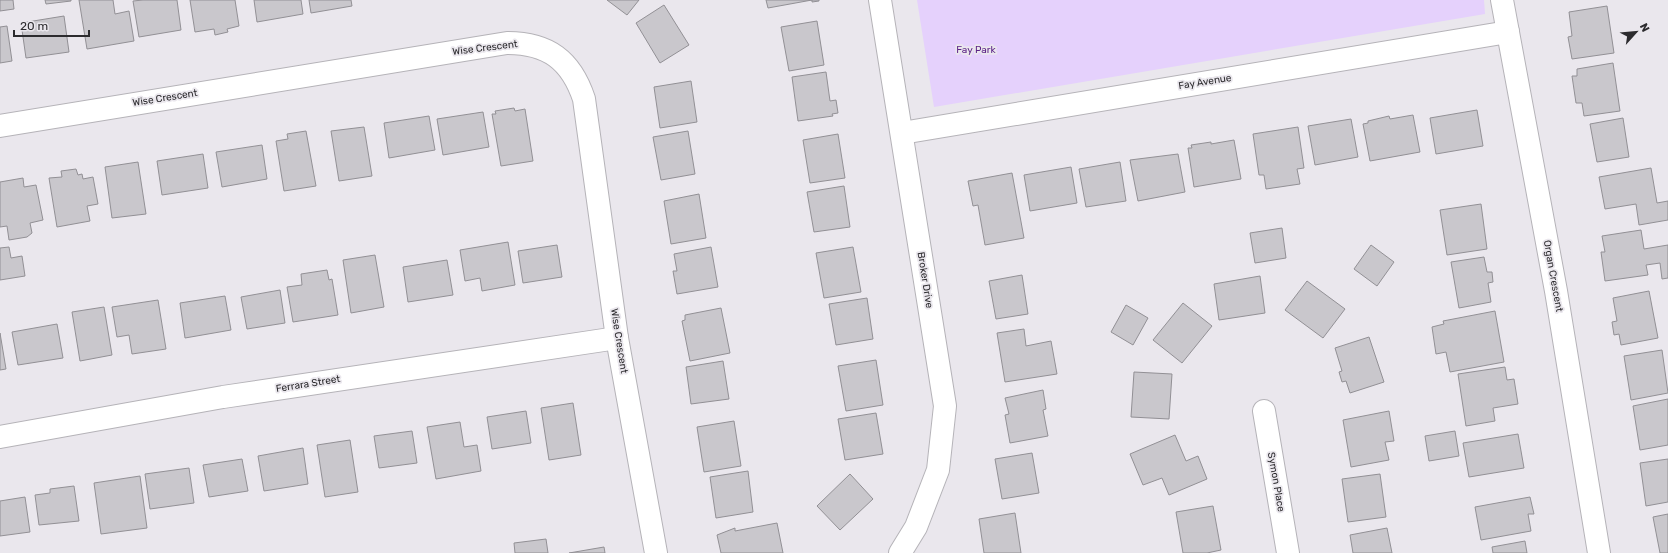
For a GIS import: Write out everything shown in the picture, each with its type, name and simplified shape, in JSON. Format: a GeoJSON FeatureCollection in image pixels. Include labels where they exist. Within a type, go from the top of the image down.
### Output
{"type":"FeatureCollection","features":[{"type":"Feature","properties":{"kind":"street","name":"Broker Drive"},"geometry":{"type":"LineString","coordinates":[[880,0],[945,406],[938,470],[916,527],[900,553]]}},
{"type":"Feature","properties":{"kind":"street","name":"Organ Crescent"},"geometry":{"type":"LineString","coordinates":[[1502,0],[1556,291],[1599,553]]}},
{"type":"Feature","properties":{"kind":"street","name":"Fay Avenue"},"geometry":{"type":"LineString","coordinates":[[902,133],[1508,32]]}},
{"type":"Feature","properties":{"kind":"street","name":"Wise Crescent"},"geometry":{"type":"LineString","coordinates":[[0,126],[507,43],[523,43],[540,47],[559,58],[571,71],[579,83],[584,99],[617,338],[656,553]]}},
{"type":"Feature","properties":{"kind":"street","name":"Ferrara Street"},"geometry":{"type":"LineString","coordinates":[[0,438],[223,397],[617,338]]}},
{"type":"Feature","properties":{"kind":"street","name":"Symon Place"},"geometry":{"type":"LineString","coordinates":[[1264,411],[1288,553]]}},
{"type":"Feature","properties":{"kind":"green space","name":"Fay Park"},"geometry":{"type":"Polygon","coordinates":[[[917,0],[1484,0],[1485,14],[934,107],[917,0]]]}},
{"type":"Feature","properties":{"kind":"building"},"geometry":{"type":"Polygon","coordinates":[[[0,0],[13,0],[14,9],[0,11],[0,0]]]}},
{"type":"Feature","properties":{"kind":"building"},"geometry":{"type":"Polygon","coordinates":[[[45,0],[71,0],[71,1],[46,4],[45,0]]]}},
{"type":"Feature","properties":{"kind":"building"},"geometry":{"type":"Polygon","coordinates":[[[79,0],[113,0],[115,14],[129,11],[134,41],[87,49],[79,0]]]}},
{"type":"Feature","properties":{"kind":"building"},"geometry":{"type":"Polygon","coordinates":[[[177,0],[181,30],[139,37],[133,1],[177,0]]]}},
{"type":"Feature","properties":{"kind":"building"},"geometry":{"type":"Polygon","coordinates":[[[190,0],[235,0],[239,26],[227,29],[228,32],[215,35],[214,29],[195,32],[190,0]]]}},
{"type":"Feature","properties":{"kind":"building"},"geometry":{"type":"Polygon","coordinates":[[[254,0],[301,0],[303,14],[257,22],[254,0]]]}},
{"type":"Feature","properties":{"kind":"building"},"geometry":{"type":"Polygon","coordinates":[[[309,0],[351,0],[352,6],[311,13],[309,0]]]}},
{"type":"Feature","properties":{"kind":"building"},"geometry":{"type":"Polygon","coordinates":[[[607,0],[639,0],[627,15],[607,0]]]}},
{"type":"Feature","properties":{"kind":"building"},"geometry":{"type":"Polygon","coordinates":[[[766,0],[812,0],[768,8],[766,0]]]}},
{"type":"Feature","properties":{"kind":"building"},"geometry":{"type":"Polygon","coordinates":[[[812,0],[819,0],[819,1],[812,2],[812,0]]]}},
{"type":"Feature","properties":{"kind":"building"},"geometry":{"type":"Polygon","coordinates":[[[664,5],[689,45],[660,63],[636,23],[664,5]]]}},
{"type":"Feature","properties":{"kind":"building"},"geometry":{"type":"Polygon","coordinates":[[[1607,6],[1614,53],[1572,59],[1568,37],[1572,36],[1569,12],[1607,6]]]}},
{"type":"Feature","properties":{"kind":"building"},"geometry":{"type":"Polygon","coordinates":[[[64,16],[69,52],[26,58],[21,23],[64,16]]]}},
{"type":"Feature","properties":{"kind":"building"},"geometry":{"type":"Polygon","coordinates":[[[817,21],[824,65],[789,71],[781,27],[817,21]]]}},
{"type":"Feature","properties":{"kind":"building"},"geometry":{"type":"Polygon","coordinates":[[[7,26],[12,61],[0,63],[0,27],[7,26]]]}},
{"type":"Feature","properties":{"kind":"building"},"geometry":{"type":"Polygon","coordinates":[[[1613,63],[1620,111],[1584,116],[1582,103],[1576,103],[1572,76],[1577,76],[1577,69],[1613,63]]]}},
{"type":"Feature","properties":{"kind":"building"},"geometry":{"type":"Polygon","coordinates":[[[826,72],[830,101],[836,100],[838,113],[832,114],[833,116],[798,121],[792,77],[826,72]]]}},
{"type":"Feature","properties":{"kind":"building"},"geometry":{"type":"Polygon","coordinates":[[[691,81],[697,122],[660,128],[654,87],[691,81]]]}},
{"type":"Feature","properties":{"kind":"building"},"geometry":{"type":"Polygon","coordinates":[[[514,108],[515,111],[525,109],[533,161],[501,166],[492,114],[496,114],[495,111],[514,108]]]}},
{"type":"Feature","properties":{"kind":"building"},"geometry":{"type":"Polygon","coordinates":[[[1477,110],[1483,146],[1436,154],[1430,118],[1477,110]]]}},
{"type":"Feature","properties":{"kind":"building"},"geometry":{"type":"Polygon","coordinates":[[[483,112],[489,147],[443,155],[437,119],[483,112]]]}},
{"type":"Feature","properties":{"kind":"building"},"geometry":{"type":"Polygon","coordinates":[[[1413,115],[1420,152],[1370,161],[1363,124],[1368,123],[1368,121],[1389,116],[1390,119],[1413,115]]]}},
{"type":"Feature","properties":{"kind":"building"},"geometry":{"type":"Polygon","coordinates":[[[429,116],[435,150],[389,158],[384,123],[429,116]]]}},
{"type":"Feature","properties":{"kind":"building"},"geometry":{"type":"Polygon","coordinates":[[[1623,118],[1629,157],[1597,162],[1590,124],[1623,118]]]}},
{"type":"Feature","properties":{"kind":"building"},"geometry":{"type":"Polygon","coordinates":[[[1351,119],[1358,157],[1315,165],[1308,126],[1351,119]]]}},
{"type":"Feature","properties":{"kind":"building"},"geometry":{"type":"Polygon","coordinates":[[[364,127],[372,176],[339,181],[331,131],[364,127]]]}},
{"type":"Feature","properties":{"kind":"building"},"geometry":{"type":"Polygon","coordinates":[[[1298,127],[1304,168],[1297,169],[1300,184],[1266,189],[1264,175],[1259,175],[1253,134],[1298,127]]]}},
{"type":"Feature","properties":{"kind":"building"},"geometry":{"type":"Polygon","coordinates":[[[306,131],[316,186],[284,191],[276,141],[288,139],[287,134],[306,131]]]}},
{"type":"Feature","properties":{"kind":"building"},"geometry":{"type":"Polygon","coordinates":[[[688,131],[695,174],[661,180],[653,137],[688,131]]]}},
{"type":"Feature","properties":{"kind":"building"},"geometry":{"type":"Polygon","coordinates":[[[838,134],[845,178],[810,183],[803,140],[838,134]]]}},
{"type":"Feature","properties":{"kind":"building"},"geometry":{"type":"Polygon","coordinates":[[[1234,140],[1241,179],[1194,187],[1188,148],[1192,148],[1191,145],[1211,142],[1211,144],[1234,140]]]}},
{"type":"Feature","properties":{"kind":"building"},"geometry":{"type":"Polygon","coordinates":[[[262,145],[267,179],[222,187],[216,152],[262,145]]]}},
{"type":"Feature","properties":{"kind":"building"},"geometry":{"type":"Polygon","coordinates":[[[203,154],[208,188],[162,195],[157,161],[203,154]]]}},
{"type":"Feature","properties":{"kind":"building"},"geometry":{"type":"Polygon","coordinates":[[[1178,154],[1185,192],[1138,201],[1130,160],[1178,154]]]}},
{"type":"Feature","properties":{"kind":"building"},"geometry":{"type":"Polygon","coordinates":[[[138,162],[146,214],[112,218],[105,167],[138,162]]]}},
{"type":"Feature","properties":{"kind":"building"},"geometry":{"type":"Polygon","coordinates":[[[1120,162],[1126,201],[1086,207],[1079,169],[1120,162]]]}},
{"type":"Feature","properties":{"kind":"building"},"geometry":{"type":"Polygon","coordinates":[[[1071,167],[1077,203],[1030,211],[1024,175],[1071,167]]]}},
{"type":"Feature","properties":{"kind":"building"},"geometry":{"type":"Polygon","coordinates":[[[1651,168],[1657,203],[1668,201],[1668,220],[1639,225],[1636,204],[1605,209],[1599,177],[1651,168]]]}},
{"type":"Feature","properties":{"kind":"building"},"geometry":{"type":"Polygon","coordinates":[[[76,169],[78,175],[82,174],[83,179],[93,177],[98,204],[87,206],[90,221],[57,227],[49,178],[62,177],[61,171],[76,169]]]}},
{"type":"Feature","properties":{"kind":"building"},"geometry":{"type":"Polygon","coordinates":[[[1012,173],[1024,238],[985,245],[978,205],[973,206],[968,181],[1012,173]]]}},
{"type":"Feature","properties":{"kind":"building"},"geometry":{"type":"Polygon","coordinates":[[[23,178],[24,187],[36,185],[43,220],[30,223],[32,233],[27,237],[9,240],[7,226],[0,227],[0,182],[23,178]]]}},
{"type":"Feature","properties":{"kind":"building"},"geometry":{"type":"Polygon","coordinates":[[[844,186],[850,227],[814,232],[807,192],[844,186]]]}},
{"type":"Feature","properties":{"kind":"building"},"geometry":{"type":"Polygon","coordinates":[[[699,194],[706,238],[671,244],[664,201],[699,194]]]}},
{"type":"Feature","properties":{"kind":"building"},"geometry":{"type":"Polygon","coordinates":[[[1481,204],[1487,249],[1447,255],[1440,210],[1481,204]]]}},
{"type":"Feature","properties":{"kind":"building"},"geometry":{"type":"Polygon","coordinates":[[[1282,228],[1286,258],[1255,263],[1250,233],[1282,228]]]}},
{"type":"Feature","properties":{"kind":"building"},"geometry":{"type":"Polygon","coordinates":[[[1641,230],[1644,249],[1668,245],[1668,278],[1662,279],[1660,263],[1646,265],[1648,275],[1605,281],[1601,252],[1605,252],[1602,236],[1641,230]]]}},
{"type":"Feature","properties":{"kind":"building"},"geometry":{"type":"Polygon","coordinates":[[[508,242],[515,285],[482,291],[480,278],[465,281],[460,250],[508,242]]]}},
{"type":"Feature","properties":{"kind":"building"},"geometry":{"type":"Polygon","coordinates":[[[557,245],[562,277],[523,283],[518,251],[557,245]]]}},
{"type":"Feature","properties":{"kind":"building"},"geometry":{"type":"Polygon","coordinates":[[[1371,245],[1394,262],[1377,286],[1354,269],[1371,245]]]}},
{"type":"Feature","properties":{"kind":"building"},"geometry":{"type":"Polygon","coordinates":[[[9,247],[11,258],[22,256],[25,276],[0,280],[0,248],[9,247]]]}},
{"type":"Feature","properties":{"kind":"building"},"geometry":{"type":"Polygon","coordinates":[[[711,247],[718,287],[677,294],[673,271],[677,271],[674,254],[711,247]]]}},
{"type":"Feature","properties":{"kind":"building"},"geometry":{"type":"Polygon","coordinates":[[[853,247],[861,292],[824,298],[816,253],[853,247]]]}},
{"type":"Feature","properties":{"kind":"building"},"geometry":{"type":"Polygon","coordinates":[[[375,255],[384,307],[351,313],[343,260],[375,255]]]}},
{"type":"Feature","properties":{"kind":"building"},"geometry":{"type":"Polygon","coordinates":[[[1484,257],[1487,272],[1492,272],[1493,282],[1488,283],[1491,302],[1459,308],[1451,262],[1484,257]]]}},
{"type":"Feature","properties":{"kind":"building"},"geometry":{"type":"Polygon","coordinates":[[[447,260],[453,295],[408,302],[403,267],[447,260]]]}},
{"type":"Feature","properties":{"kind":"building"},"geometry":{"type":"Polygon","coordinates":[[[327,270],[329,280],[332,279],[338,315],[293,322],[287,287],[302,285],[301,274],[327,270]]]}},
{"type":"Feature","properties":{"kind":"building"},"geometry":{"type":"Polygon","coordinates":[[[1022,275],[1028,314],[996,319],[989,281],[1022,275]]]}},
{"type":"Feature","properties":{"kind":"building"},"geometry":{"type":"Polygon","coordinates":[[[1260,276],[1265,313],[1219,320],[1214,284],[1260,276]]]}},
{"type":"Feature","properties":{"kind":"building"},"geometry":{"type":"Polygon","coordinates":[[[1307,281],[1345,309],[1323,338],[1285,310],[1307,281]]]}},
{"type":"Feature","properties":{"kind":"building"},"geometry":{"type":"Polygon","coordinates":[[[280,290],[285,323],[247,329],[241,297],[280,290]]]}},
{"type":"Feature","properties":{"kind":"building"},"geometry":{"type":"Polygon","coordinates":[[[1649,291],[1658,338],[1621,345],[1619,334],[1614,335],[1612,322],[1617,321],[1613,298],[1649,291]]]}},
{"type":"Feature","properties":{"kind":"building"},"geometry":{"type":"Polygon","coordinates":[[[225,296],[231,330],[185,338],[180,303],[225,296]]]}},
{"type":"Feature","properties":{"kind":"building"},"geometry":{"type":"Polygon","coordinates":[[[867,298],[873,339],[836,345],[829,304],[867,298]]]}},
{"type":"Feature","properties":{"kind":"building"},"geometry":{"type":"Polygon","coordinates":[[[158,300],[166,349],[132,354],[129,335],[117,337],[112,307],[158,300]]]}},
{"type":"Feature","properties":{"kind":"building"},"geometry":{"type":"Polygon","coordinates":[[[1183,303],[1212,326],[1182,363],[1153,340],[1183,303]]]}},
{"type":"Feature","properties":{"kind":"building"},"geometry":{"type":"Polygon","coordinates":[[[1126,305],[1148,318],[1133,345],[1111,332],[1126,305]]]}},
{"type":"Feature","properties":{"kind":"building"},"geometry":{"type":"Polygon","coordinates":[[[104,307],[112,355],[80,361],[72,312],[104,307]]]}},
{"type":"Feature","properties":{"kind":"building"},"geometry":{"type":"Polygon","coordinates":[[[721,308],[730,353],[690,361],[682,321],[685,320],[685,315],[721,308]]]}},
{"type":"Feature","properties":{"kind":"building"},"geometry":{"type":"Polygon","coordinates":[[[1495,311],[1504,362],[1450,372],[1446,352],[1436,354],[1432,327],[1444,324],[1443,321],[1495,311]]]}},
{"type":"Feature","properties":{"kind":"building"},"geometry":{"type":"Polygon","coordinates":[[[57,324],[63,358],[18,365],[12,332],[57,324]]]}},
{"type":"Feature","properties":{"kind":"building"},"geometry":{"type":"Polygon","coordinates":[[[1024,329],[1026,346],[1051,341],[1057,374],[1005,382],[997,333],[1024,329]]]}},
{"type":"Feature","properties":{"kind":"building"},"geometry":{"type":"Polygon","coordinates":[[[0,333],[6,369],[0,370],[0,333]]]}},
{"type":"Feature","properties":{"kind":"building"},"geometry":{"type":"Polygon","coordinates":[[[1369,337],[1384,382],[1350,393],[1346,381],[1342,382],[1339,372],[1342,371],[1335,348],[1369,337]]]}},
{"type":"Feature","properties":{"kind":"building"},"geometry":{"type":"Polygon","coordinates":[[[1662,350],[1668,393],[1631,400],[1624,356],[1662,350]]]}},
{"type":"Feature","properties":{"kind":"building"},"geometry":{"type":"Polygon","coordinates":[[[876,360],[883,405],[846,411],[838,366],[876,360]]]}},
{"type":"Feature","properties":{"kind":"building"},"geometry":{"type":"Polygon","coordinates":[[[723,361],[729,399],[691,404],[686,367],[723,361]]]}},
{"type":"Feature","properties":{"kind":"building"},"geometry":{"type":"Polygon","coordinates":[[[1505,367],[1507,380],[1514,379],[1518,404],[1493,408],[1495,421],[1466,426],[1458,374],[1505,367]]]}},
{"type":"Feature","properties":{"kind":"building"},"geometry":{"type":"Polygon","coordinates":[[[1134,372],[1172,374],[1169,419],[1131,417],[1134,372]]]}},
{"type":"Feature","properties":{"kind":"building"},"geometry":{"type":"Polygon","coordinates":[[[1043,390],[1046,409],[1043,410],[1048,436],[1010,443],[1005,415],[1009,414],[1005,398],[1043,390]]]}},
{"type":"Feature","properties":{"kind":"building"},"geometry":{"type":"Polygon","coordinates":[[[1668,399],[1668,445],[1640,450],[1633,406],[1668,399]]]}},
{"type":"Feature","properties":{"kind":"building"},"geometry":{"type":"Polygon","coordinates":[[[573,403],[581,455],[549,460],[541,408],[573,403]]]}},
{"type":"Feature","properties":{"kind":"building"},"geometry":{"type":"Polygon","coordinates":[[[526,411],[531,443],[492,449],[487,417],[526,411]]]}},
{"type":"Feature","properties":{"kind":"building"},"geometry":{"type":"Polygon","coordinates":[[[1389,411],[1394,441],[1385,442],[1389,460],[1351,467],[1343,420],[1389,411]]]}},
{"type":"Feature","properties":{"kind":"building"},"geometry":{"type":"Polygon","coordinates":[[[876,413],[883,454],[845,460],[838,419],[876,413]]]}},
{"type":"Feature","properties":{"kind":"building"},"geometry":{"type":"Polygon","coordinates":[[[734,421],[741,466],[704,472],[697,427],[734,421]]]}},
{"type":"Feature","properties":{"kind":"building"},"geometry":{"type":"Polygon","coordinates":[[[460,422],[464,447],[477,445],[481,471],[436,479],[427,427],[460,422]]]}},
{"type":"Feature","properties":{"kind":"building"},"geometry":{"type":"Polygon","coordinates":[[[412,431],[417,463],[379,468],[374,436],[412,431]]]}},
{"type":"Feature","properties":{"kind":"building"},"geometry":{"type":"Polygon","coordinates":[[[1455,431],[1459,456],[1429,461],[1425,436],[1455,431]]]}},
{"type":"Feature","properties":{"kind":"building"},"geometry":{"type":"Polygon","coordinates":[[[1518,434],[1524,468],[1469,477],[1463,443],[1518,434]]]}},
{"type":"Feature","properties":{"kind":"building"},"geometry":{"type":"Polygon","coordinates":[[[1175,435],[1186,461],[1198,456],[1207,479],[1169,495],[1162,478],[1143,485],[1130,454],[1175,435]]]}},
{"type":"Feature","properties":{"kind":"building"},"geometry":{"type":"Polygon","coordinates":[[[350,440],[358,492],[325,497],[317,445],[350,440]]]}},
{"type":"Feature","properties":{"kind":"building"},"geometry":{"type":"Polygon","coordinates":[[[303,448],[308,484],[264,491],[258,456],[303,448]]]}},
{"type":"Feature","properties":{"kind":"building"},"geometry":{"type":"Polygon","coordinates":[[[1032,453],[1039,493],[1002,499],[995,459],[1032,453]]]}},
{"type":"Feature","properties":{"kind":"building"},"geometry":{"type":"Polygon","coordinates":[[[242,459],[248,491],[209,497],[203,465],[242,459]]]}},
{"type":"Feature","properties":{"kind":"building"},"geometry":{"type":"Polygon","coordinates":[[[1668,459],[1668,502],[1646,506],[1640,463],[1668,459]]]}},
{"type":"Feature","properties":{"kind":"building"},"geometry":{"type":"Polygon","coordinates":[[[189,468],[194,503],[150,509],[145,474],[189,468]]]}},
{"type":"Feature","properties":{"kind":"building"},"geometry":{"type":"Polygon","coordinates":[[[748,471],[753,512],[716,518],[710,477],[748,471]]]}},
{"type":"Feature","properties":{"kind":"building"},"geometry":{"type":"Polygon","coordinates":[[[850,474],[873,499],[840,530],[817,506],[850,474]]]}},
{"type":"Feature","properties":{"kind":"building"},"geometry":{"type":"Polygon","coordinates":[[[1380,474],[1386,517],[1348,522],[1342,479],[1380,474]]]}},
{"type":"Feature","properties":{"kind":"building"},"geometry":{"type":"Polygon","coordinates":[[[140,476],[147,528],[101,534],[94,483],[140,476]]]}},
{"type":"Feature","properties":{"kind":"building"},"geometry":{"type":"Polygon","coordinates":[[[74,486],[79,521],[39,525],[35,495],[50,493],[50,489],[74,486]]]}},
{"type":"Feature","properties":{"kind":"building"},"geometry":{"type":"Polygon","coordinates":[[[25,497],[30,532],[0,536],[0,501],[25,497]]]}},
{"type":"Feature","properties":{"kind":"building"},"geometry":{"type":"Polygon","coordinates":[[[1530,497],[1534,514],[1528,514],[1531,531],[1481,540],[1475,507],[1530,497]]]}},
{"type":"Feature","properties":{"kind":"building"},"geometry":{"type":"Polygon","coordinates":[[[1213,506],[1221,550],[1207,553],[1183,553],[1176,512],[1213,506]]]}},
{"type":"Feature","properties":{"kind":"building"},"geometry":{"type":"Polygon","coordinates":[[[1015,513],[1021,553],[984,553],[979,519],[1015,513]]]}},
{"type":"Feature","properties":{"kind":"building"},"geometry":{"type":"Polygon","coordinates":[[[1668,514],[1668,553],[1660,553],[1653,517],[1668,514]]]}},
{"type":"Feature","properties":{"kind":"building"},"geometry":{"type":"Polygon","coordinates":[[[777,523],[783,553],[721,553],[717,535],[735,528],[735,531],[777,523]]]}},
{"type":"Feature","properties":{"kind":"building"},"geometry":{"type":"Polygon","coordinates":[[[1387,528],[1392,553],[1353,553],[1350,535],[1387,528]]]}},
{"type":"Feature","properties":{"kind":"building"},"geometry":{"type":"Polygon","coordinates":[[[546,539],[548,553],[515,553],[514,543],[546,539]]]}},
{"type":"Feature","properties":{"kind":"building"},"geometry":{"type":"Polygon","coordinates":[[[1525,541],[1527,553],[1493,553],[1492,547],[1525,541]]]}},
{"type":"Feature","properties":{"kind":"building"},"geometry":{"type":"Polygon","coordinates":[[[604,547],[605,553],[569,553],[604,547]]]}}]}
